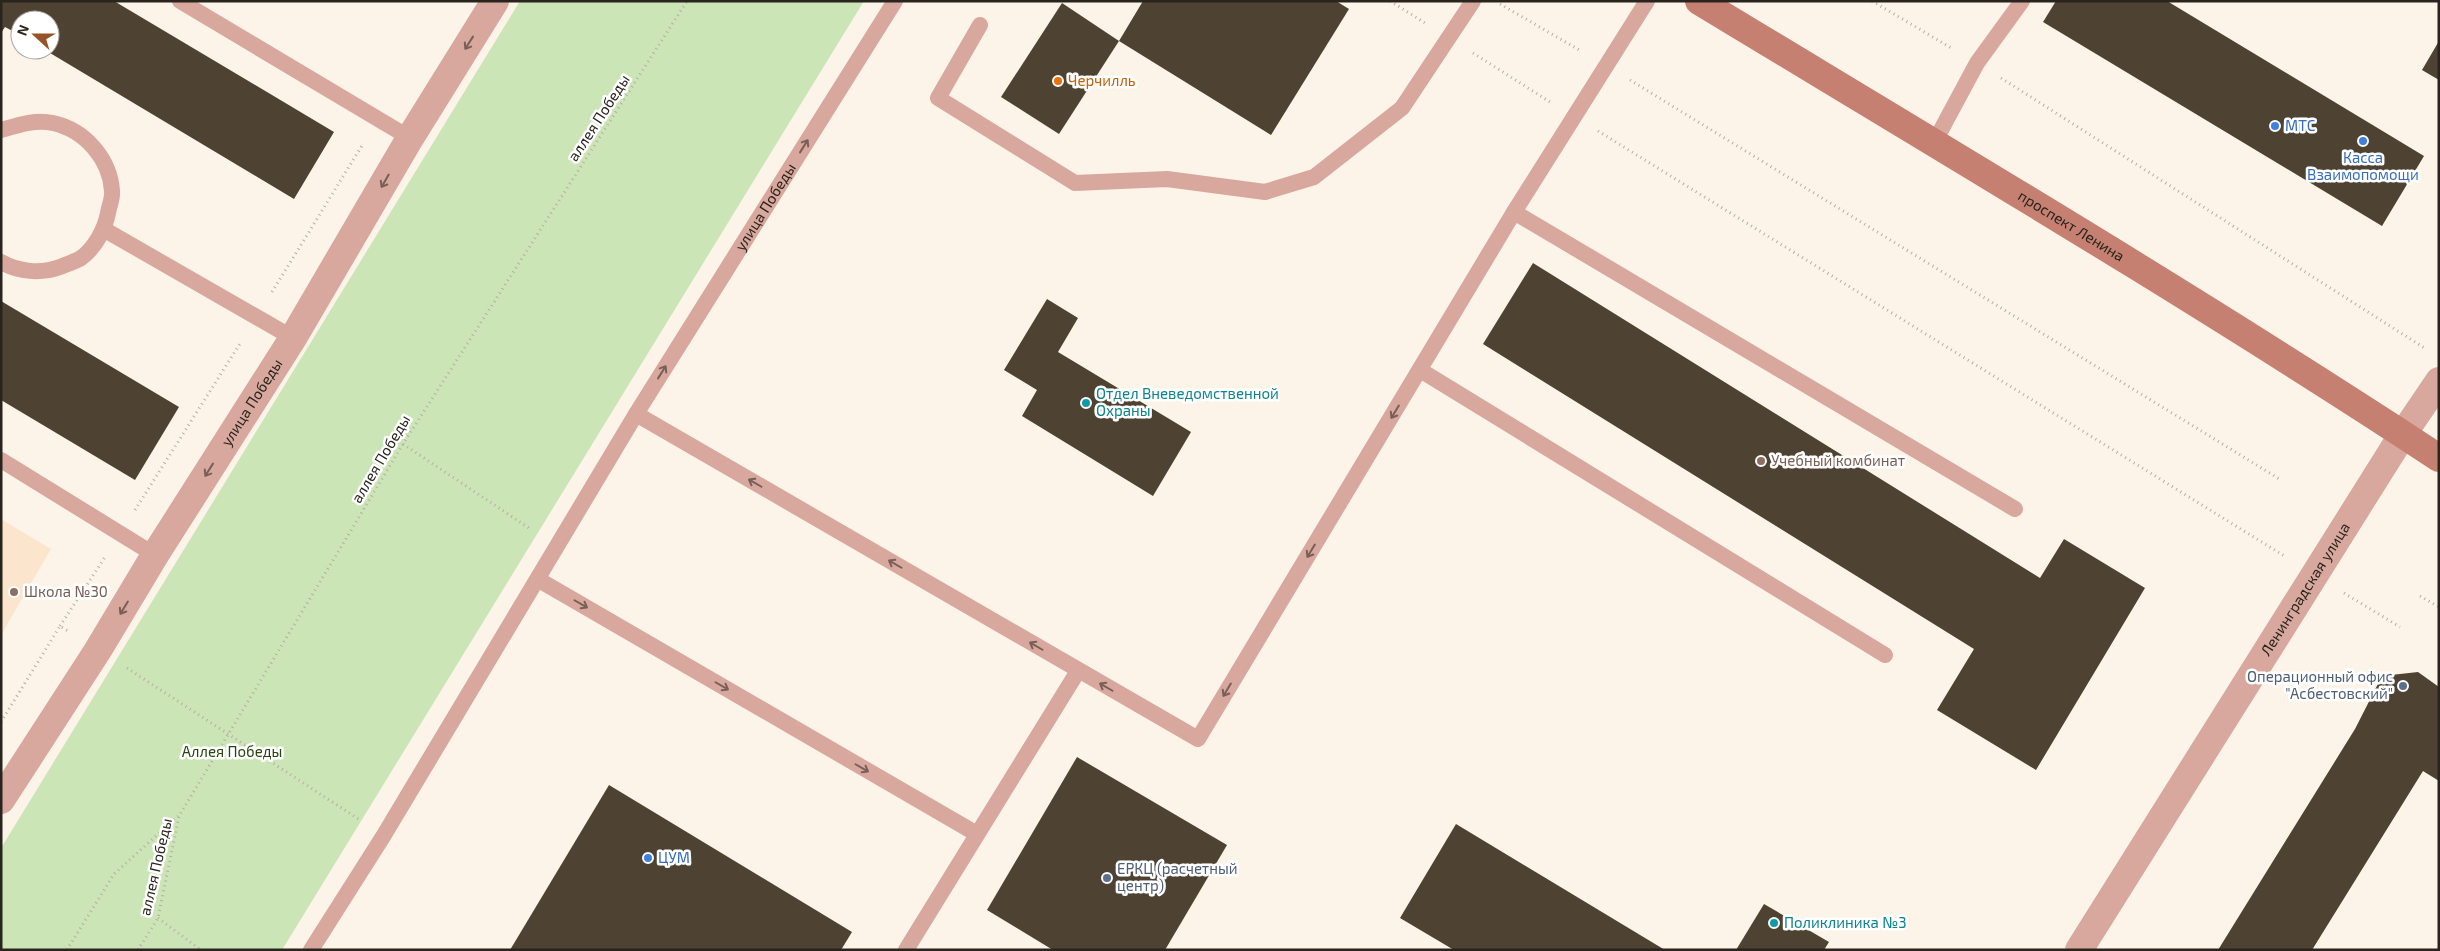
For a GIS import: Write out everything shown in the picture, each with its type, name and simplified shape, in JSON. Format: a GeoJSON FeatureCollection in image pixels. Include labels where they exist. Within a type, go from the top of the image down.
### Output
{"type":"FeatureCollection","features":[{"type":"Feature","properties":{"kind":"street","name":"улица Победы"},"geometry":{"type":"LineString","coordinates":[[1,800],[98,650],[155,555],[293,338],[410,138],[495,1]]}},
{"type":"Feature","properties":{"kind":"street","name":"проспект Ленина"},"geometry":{"type":"LineString","coordinates":[[1699,1],[1934,143],[2439,458]]}},
{"type":"Feature","properties":{"kind":"street","name":"Ленинградская улица"},"geometry":{"type":"LineString","coordinates":[[2079,950],[2403,434],[2439,381]]}},
{"type":"Feature","properties":{"kind":"lane"},"geometry":{"type":"LineString","coordinates":[[180,1],[410,138]]}},
{"type":"Feature","properties":{"kind":"lane","name":"улица Победы"},"geometry":{"type":"LineString","coordinates":[[311,950],[384,835],[539,580],[636,414],[894,1]]}},
{"type":"Feature","properties":{"kind":"lane"},"geometry":{"type":"LineString","coordinates":[[980,25],[938,98],[1075,183],[1167,179],[1265,192],[1314,177],[1402,108],[1473,1]]}},
{"type":"Feature","properties":{"kind":"lane"},"geometry":{"type":"LineString","coordinates":[[636,414],[1198,739],[1514,212],[1647,1]]}},
{"type":"Feature","properties":{"kind":"lane"},"geometry":{"type":"LineString","coordinates":[[1934,143],[1977,63],[2022,1]]}},
{"type":"Feature","properties":{"kind":"lane"},"geometry":{"type":"LineString","coordinates":[[1,130],[25,122],[53,123],[76,132],[96,149],[106,166],[112,192],[105,230],[82,257],[50,270],[35,272],[9,266],[1,262]]}},
{"type":"Feature","properties":{"kind":"lane"},"geometry":{"type":"LineString","coordinates":[[1514,212],[2016,508]]}},
{"type":"Feature","properties":{"kind":"lane"},"geometry":{"type":"LineString","coordinates":[[105,230],[293,338]]}},
{"type":"Feature","properties":{"kind":"lane"},"geometry":{"type":"LineString","coordinates":[[1420,370],[1885,655]]}},
{"type":"Feature","properties":{"kind":"lane"},"geometry":{"type":"LineString","coordinates":[[1,460],[155,555]]}},
{"type":"Feature","properties":{"kind":"lane"},"geometry":{"type":"LineString","coordinates":[[539,580],[976,834]]}},
{"type":"Feature","properties":{"kind":"lane"},"geometry":{"type":"LineString","coordinates":[[906,950],[1078,671]]}},
{"type":"Feature","properties":{"kind":"path","name":"аллея Победы"},"geometry":{"type":"LineString","coordinates":[[138,950],[158,918],[179,816],[403,444],[688,1]]}},
{"type":"Feature","properties":{"kind":"path"},"geometry":{"type":"LineString","coordinates":[[1390,1],[2247,534]]}},
{"type":"Feature","properties":{"kind":"path"},"geometry":{"type":"LineString","coordinates":[[1496,1],[1605,65],[2281,480]]}},
{"type":"Feature","properties":{"kind":"path"},"geometry":{"type":"LineString","coordinates":[[1872,1],[1977,63],[2430,352]]}},
{"type":"Feature","properties":{"kind":"path"},"geometry":{"type":"LineString","coordinates":[[403,444],[558,547]]}},
{"type":"Feature","properties":{"kind":"path"},"geometry":{"type":"LineString","coordinates":[[2420,596],[2439,607]]}},
{"type":"Feature","properties":{"kind":"path"},"geometry":{"type":"LineString","coordinates":[[1,722],[60,626],[230,733],[384,835]]}},
{"type":"Feature","properties":{"kind":"path"},"geometry":{"type":"LineString","coordinates":[[67,950],[114,874],[179,816]]}},
{"type":"Feature","properties":{"kind":"path"},"geometry":{"type":"LineString","coordinates":[[158,918],[202,950]]}},
{"type":"Feature","properties":{"kind":"shaded area","name":"Школа №30"},"geometry":{"type":"Polygon","coordinates":[[[1,519],[51,549],[1,635],[1,519]]]}},
{"type":"Feature","properties":{"kind":"green space","name":"Аллея Победы"},"geometry":{"type":"Polygon","coordinates":[[[520,1],[864,1],[282,950],[1,950],[1,848],[520,1]]]}},
{"type":"Feature","properties":{"kind":"building"},"geometry":{"type":"Polygon","coordinates":[[[1,1],[114,1],[334,132],[294,199],[60,59],[60,10],[10,10],[10,30],[5,27],[1,33],[1,1]]]}},
{"type":"Feature","properties":{"kind":"building"},"geometry":{"type":"Polygon","coordinates":[[[1143,1],[1336,1],[1349,9],[1271,135],[1119,41],[1143,1]]]}},
{"type":"Feature","properties":{"kind":"building"},"geometry":{"type":"Polygon","coordinates":[[[2056,1],[2167,1],[2424,156],[2382,226],[2043,22],[2056,1]]]}},
{"type":"Feature","properties":{"kind":"building"},"geometry":{"type":"Polygon","coordinates":[[[1062,3],[1119,41],[1059,134],[1001,97],[1062,3]]]}},
{"type":"Feature","properties":{"kind":"building"},"geometry":{"type":"Polygon","coordinates":[[[2439,41],[2439,80],[2422,70],[2439,41]]]}},
{"type":"Feature","properties":{"kind":"building","name":"Учебный комбинат"},"geometry":{"type":"Polygon","coordinates":[[[1533,263],[2040,578],[2064,539],[2145,588],[2036,770],[1937,710],[1974,649],[1483,344],[1533,263]]]}},
{"type":"Feature","properties":{"kind":"building","name":"Отдел Вневедомственной Охраны"},"geometry":{"type":"Polygon","coordinates":[[[1047,299],[1078,318],[1058,352],[1191,432],[1153,496],[1022,416],[1037,390],[1004,370],[1047,299]]]}},
{"type":"Feature","properties":{"kind":"building"},"geometry":{"type":"Polygon","coordinates":[[[1,301],[179,407],[135,480],[1,400],[1,301]]]}},
{"type":"Feature","properties":{"kind":"building"},"geometry":{"type":"Polygon","coordinates":[[[2418,672],[2439,687],[2439,781],[2423,771],[2312,950],[2218,950],[2355,729],[2382,676],[2418,672]]]}},
{"type":"Feature","properties":{"kind":"building","name":"ЕРКЦ (расчетный центр)"},"geometry":{"type":"Polygon","coordinates":[[[1077,757],[1227,845],[1165,950],[1053,950],[987,910],[1077,757]]]}},
{"type":"Feature","properties":{"kind":"building","name":"ЦУМ"},"geometry":{"type":"Polygon","coordinates":[[[609,785],[852,932],[841,950],[510,950],[609,785]]]}},
{"type":"Feature","properties":{"kind":"building"},"geometry":{"type":"Polygon","coordinates":[[[1456,824],[1665,950],[1454,950],[1400,918],[1456,824]]]}},
{"type":"Feature","properties":{"kind":"building","name":"Поликлиника №3"},"geometry":{"type":"Polygon","coordinates":[[[1764,904],[1829,942],[1824,950],[1736,950],[1764,904]]]}},
{"type":"Feature","properties":{"kind":"place","name":"Черчилль"},"geometry":{"type":"Point","coordinates":[1058,81]}},
{"type":"Feature","properties":{"kind":"place","name":"МТС"},"geometry":{"type":"Point","coordinates":[2275,126]}},
{"type":"Feature","properties":{"kind":"place","name":"Касса Взаимопомощи"},"geometry":{"type":"Point","coordinates":[2363,141]}},
{"type":"Feature","properties":{"kind":"place","name":"Отдел Вневедомственной Охраны"},"geometry":{"type":"Point","coordinates":[1086,403]}},
{"type":"Feature","properties":{"kind":"place","name":"Учебный комбинат"},"geometry":{"type":"Point","coordinates":[1761,461]}},
{"type":"Feature","properties":{"kind":"place","name":"Школа №30"},"geometry":{"type":"Point","coordinates":[14,592]}},
{"type":"Feature","properties":{"kind":"place","name":"Операционный офис \"Асбестовский\""},"geometry":{"type":"Point","coordinates":[2403,686]}},
{"type":"Feature","properties":{"kind":"place","name":"ЦУМ"},"geometry":{"type":"Point","coordinates":[648,858]}},
{"type":"Feature","properties":{"kind":"place","name":"ЕРКЦ (расчетный центр)"},"geometry":{"type":"Point","coordinates":[1107,878]}},
{"type":"Feature","properties":{"kind":"place","name":"Поликлиника №3"},"geometry":{"type":"Point","coordinates":[1774,923]}}]}
